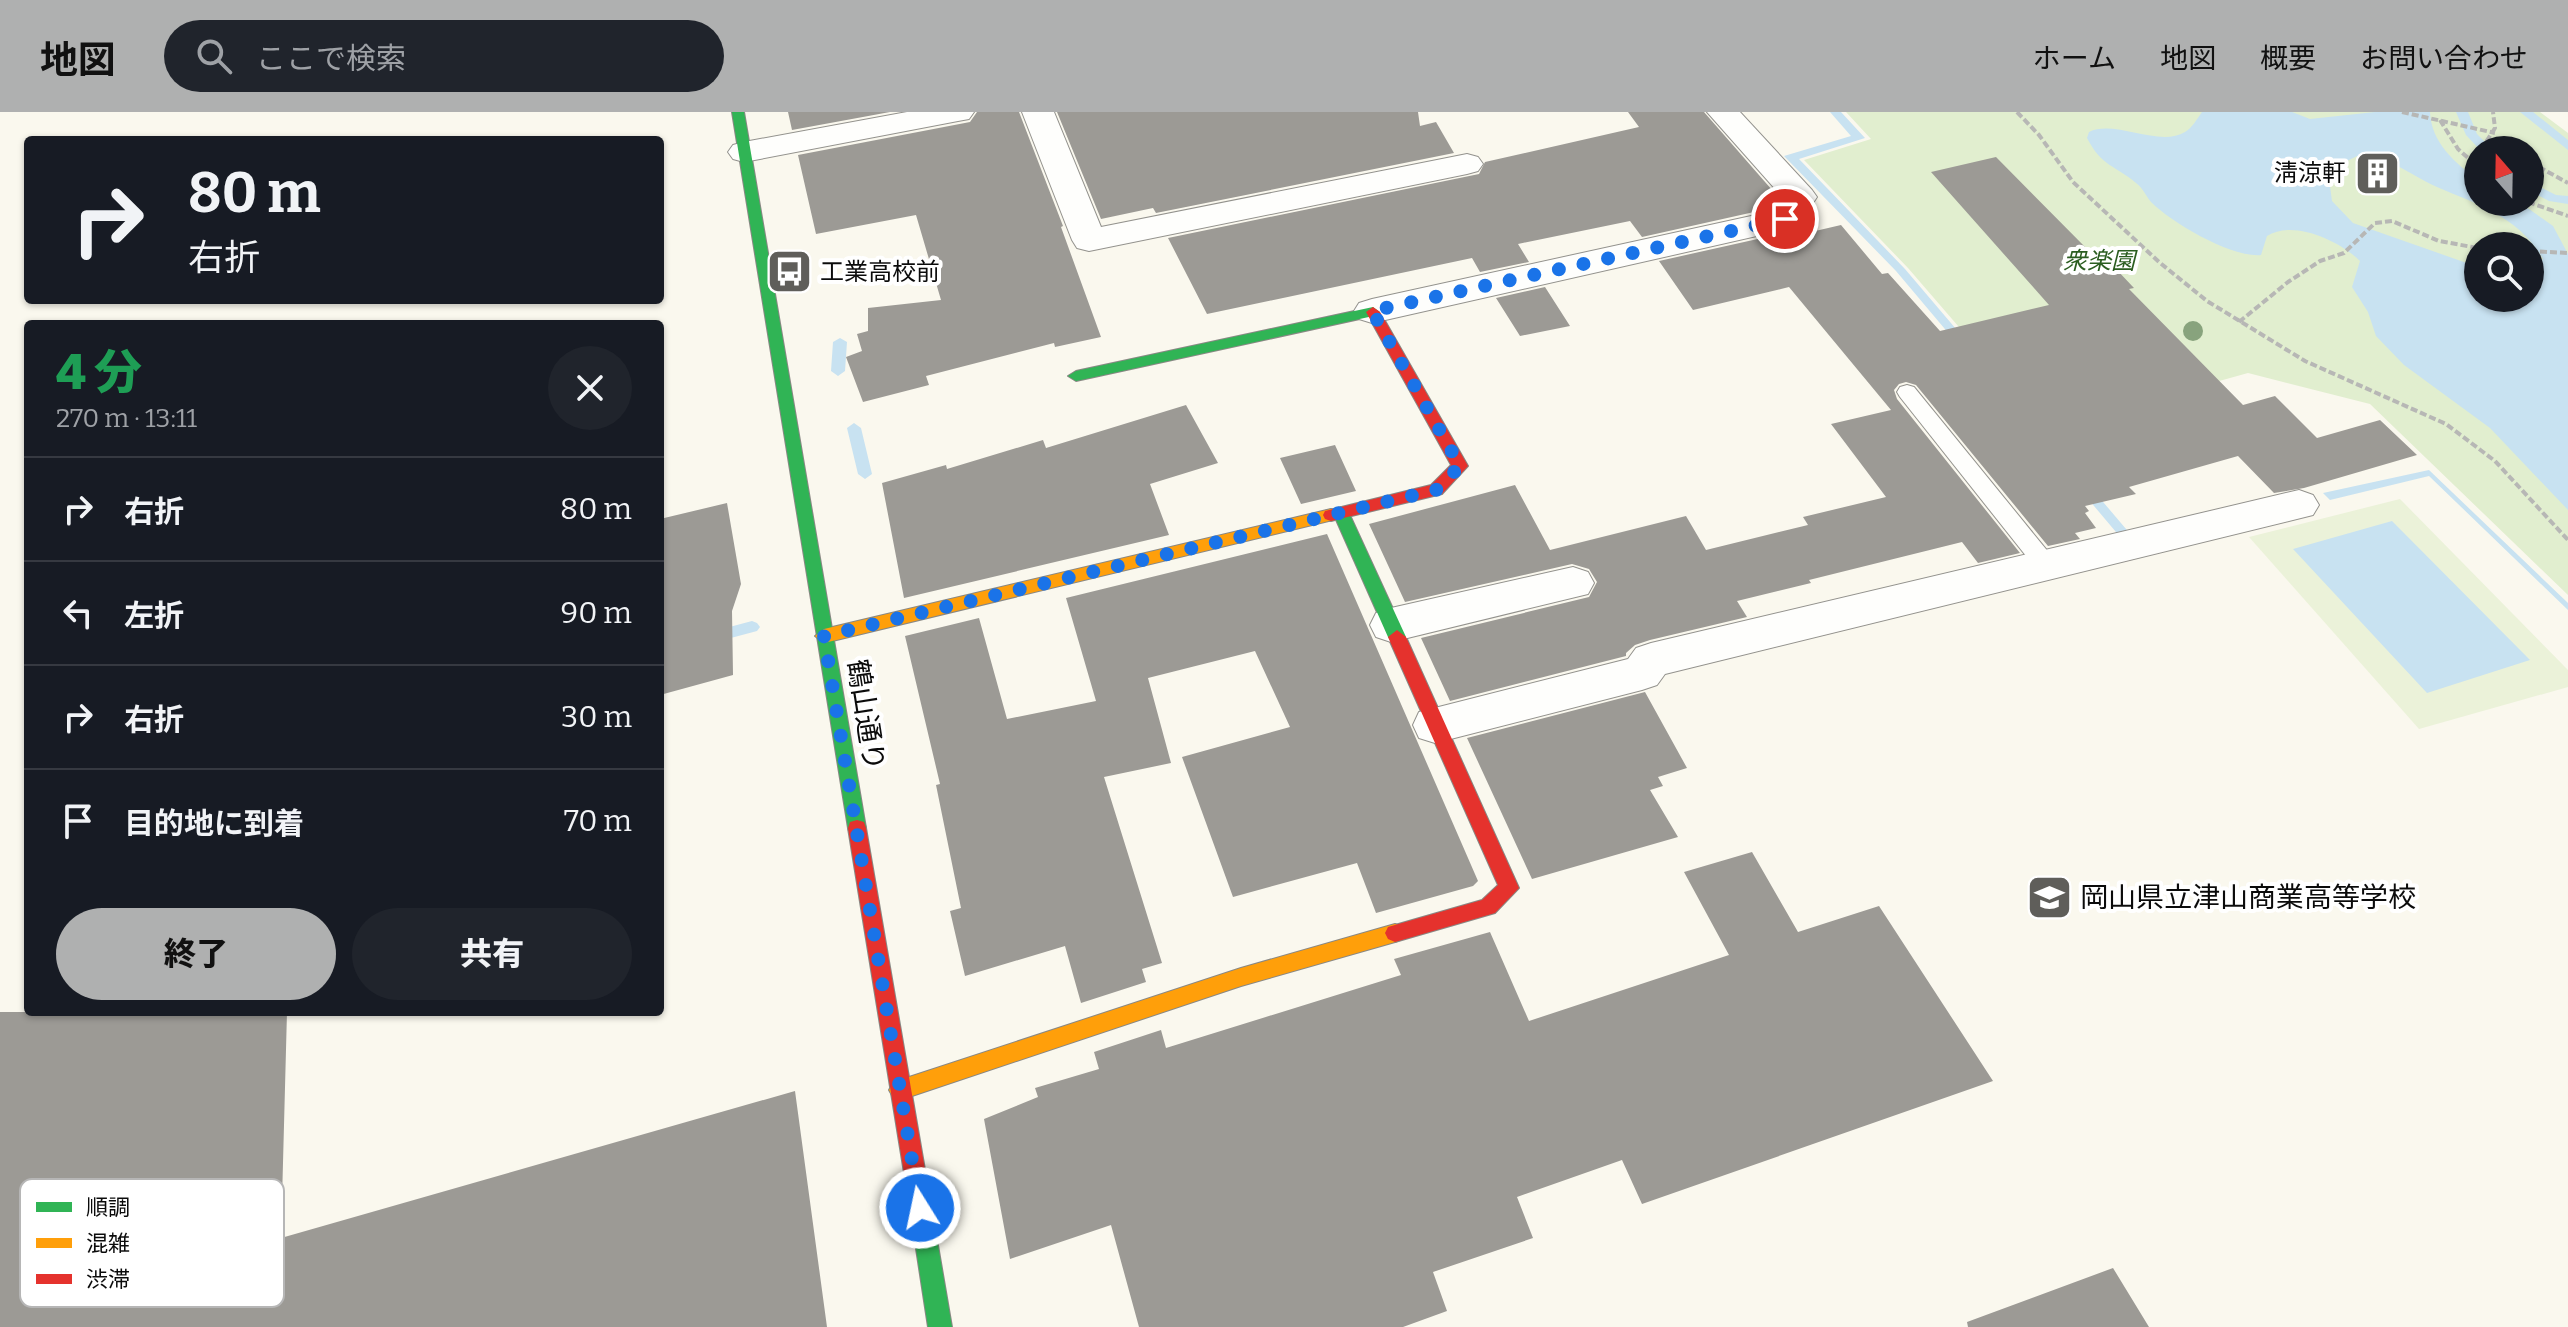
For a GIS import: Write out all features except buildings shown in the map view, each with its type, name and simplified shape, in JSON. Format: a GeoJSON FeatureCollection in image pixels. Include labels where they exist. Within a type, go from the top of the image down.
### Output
{"type":"FeatureCollection","features":[{"type":"Feature","properties":{"kind":"street","name":"鶴山通り"},"geometry":{"type":"LineString","coordinates":[[738,112],[940,1327]]}},
{"type":"Feature","properties":{"kind":"street"},"geometry":{"type":"LineString","coordinates":[[744,152],[958,112]]}},
{"type":"Feature","properties":{"kind":"street"},"geometry":{"type":"LineString","coordinates":[[1038,112],[1089,240],[1467,164]]}},
{"type":"Feature","properties":{"kind":"street"},"geometry":{"type":"LineString","coordinates":[[1076,376],[1785,219],[1800,197],[1723,112]]}},
{"type":"Feature","properties":{"kind":"street"},"geometry":{"type":"LineString","coordinates":[[824,636],[1436,490],[1460,466],[1372,311]]}},
{"type":"Feature","properties":{"kind":"street"},"geometry":{"type":"LineString","coordinates":[[1435,725],[1642,673],[1651,660],[2299,505]]}},
{"type":"Feature","properties":{"kind":"street"},"geometry":{"type":"LineString","coordinates":[[900,1090],[1241,977],[1488,907],[1509,888],[1341,513]]}},
{"type":"Feature","properties":{"kind":"street"},"geometry":{"type":"LineString","coordinates":[[1391,625],[1573,583]]}},
{"type":"Feature","properties":{"kind":"lane"},"geometry":{"type":"LineString","coordinates":[[1907,392],[2046,565]]}},
{"type":"Feature","properties":{"kind":"path"},"geometry":{"type":"LineString","coordinates":[[2017,112],[2039,135],[2073,182],[2159,262],[2239,322],[2305,361],[2446,424],[2495,461],[2568,540]]}},
{"type":"Feature","properties":{"kind":"path"},"geometry":{"type":"LineString","coordinates":[[2402,112],[2495,133]]}},
{"type":"Feature","properties":{"kind":"path"},"geometry":{"type":"LineString","coordinates":[[2493,112],[2493,136]]}},
{"type":"Feature","properties":{"kind":"path"},"geometry":{"type":"LineString","coordinates":[[2439,119],[2464,155]]}},
{"type":"Feature","properties":{"kind":"path"},"geometry":{"type":"LineString","coordinates":[[2544,170],[2568,183]]}},
{"type":"Feature","properties":{"kind":"path"},"geometry":{"type":"LineString","coordinates":[[2544,208],[2568,217]]}},
{"type":"Feature","properties":{"kind":"path"},"geometry":{"type":"LineString","coordinates":[[2239,322],[2288,282],[2320,261],[2344,253],[2367,227],[2382,221],[2392,221],[2454,246],[2464,247]]}},
{"type":"Feature","properties":{"kind":"path"},"geometry":{"type":"LineString","coordinates":[[2544,252],[2568,253]]}},
{"type":"Feature","properties":{"kind":"green space","name":"衆楽園"},"geometry":{"type":"Polygon","coordinates":[[[1846,112],[2540,112],[2568,133],[2568,595],[2370,404],[2248,373],[2047,429],[1908,268],[1804,160],[1871,139],[1846,112]]]}},
{"type":"Feature","properties":{"kind":"green space"},"geometry":{"type":"Polygon","coordinates":[[[2400,499],[2568,670],[2568,687],[2419,729],[2249,537],[2400,499]]]}},
{"type":"Feature","properties":{"kind":"water"},"geometry":{"type":"Polygon","coordinates":[[[1830,112],[1841,112],[1865,138],[1799,159],[1905,269],[2132,536],[2121,538],[1896,271],[1784,156],[1851,136],[1830,112]]]}},
{"type":"Feature","properties":{"kind":"water","name":"衆楽園"},"geometry":{"type":"Polygon","coordinates":[[[2202,112],[2292,112],[2310,119],[2375,112],[2430,112],[2431,123],[2440,142],[2464,168],[2464,199],[2391,163],[2357,156],[2339,165],[2329,179],[2332,201],[2353,223],[2464,262],[2464,312],[2544,312],[2544,232],[2521,232],[2500,216],[2539,216],[2553,226],[2568,254],[2568,510],[2490,428],[2404,365],[2376,336],[2368,312],[2352,287],[2360,261],[2351,253],[2316,235],[2290,230],[2267,236],[2261,255],[2219,245],[2187,229],[2151,202],[2138,185],[2104,160],[2087,138],[2089,132],[2100,129],[2174,136],[2192,126],[2202,112]]]}},
{"type":"Feature","properties":{"kind":"water"},"geometry":{"type":"Polygon","coordinates":[[[2429,470],[2568,603],[2568,610],[2429,476],[2330,500],[2323,493],[2429,470]]]}},
{"type":"Feature","properties":{"kind":"water"},"geometry":{"type":"Polygon","coordinates":[[[2392,521],[2530,660],[2427,693],[2293,549],[2392,521]]]}},
{"type":"Feature","properties":{"kind":"waterway"},"geometry":{"type":"LineString","coordinates":[[2462,112],[2473,136]]}},
{"type":"Feature","properties":{"kind":"waterway"},"geometry":{"type":"LineString","coordinates":[[2526,112],[2568,146]]}},
{"type":"Feature","properties":{"kind":"waterway"},"geometry":{"type":"LineString","coordinates":[[2544,193],[2568,200]]}},
{"type":"Feature","properties":{"kind":"waterway"},"geometry":{"type":"LineString","coordinates":[[838,371],[840,342]]}},
{"type":"Feature","properties":{"kind":"waterway"},"geometry":{"type":"LineString","coordinates":[[854,428],[865,474]]}},
{"type":"Feature","properties":{"kind":"waterway"},"geometry":{"type":"LineString","coordinates":[[712,637],[752,627]]}},
{"type":"Feature","properties":{"kind":"traffic: fast"},"geometry":{"type":"LineString","coordinates":[[738,112],[857,828]]}},
{"type":"Feature","properties":{"kind":"traffic: fast"},"geometry":{"type":"LineString","coordinates":[[1076,376],[1373,312]]}},
{"type":"Feature","properties":{"kind":"traffic: fast"},"geometry":{"type":"LineString","coordinates":[[1341,513],[1397,637]]}},
{"type":"Feature","properties":{"kind":"traffic: fast"},"geometry":{"type":"LineString","coordinates":[[922,1216],[940,1327]]}},
{"type":"Feature","properties":{"kind":"traffic: slow"},"geometry":{"type":"LineString","coordinates":[[824,636],[1331,515]]}},
{"type":"Feature","properties":{"kind":"traffic: slow"},"geometry":{"type":"LineString","coordinates":[[900,1090],[1241,977],[1395,933]]}},
{"type":"Feature","properties":{"kind":"traffic: jam"},"geometry":{"type":"LineString","coordinates":[[1331,515],[1436,490],[1460,466],[1373,312]]}},
{"type":"Feature","properties":{"kind":"traffic: jam"},"geometry":{"type":"LineString","coordinates":[[1395,933],[1488,907],[1509,888],[1397,637]]}},
{"type":"Feature","properties":{"kind":"traffic: jam"},"geometry":{"type":"LineString","coordinates":[[857,828],[922,1216]]}},
{"type":"Feature","properties":{"kind":"place","name":"淸涼軒"},"geometry":{"type":"Point","coordinates":[2377,173]}},
{"type":"Feature","properties":{"kind":"place","name":"工業高校前"},"geometry":{"type":"Point","coordinates":[789,272]}},
{"type":"Feature","properties":{"kind":"place","name":"岡山県立津山商業高等学校"},"geometry":{"type":"Point","coordinates":[2049,897]}},
{"type":"Feature","properties":{"kind":"route"},"geometry":{"type":"LineString","coordinates":[[920,1208],[824,636],[1436,490],[1460,466],[1372,311],[1785,219]]}}]}
